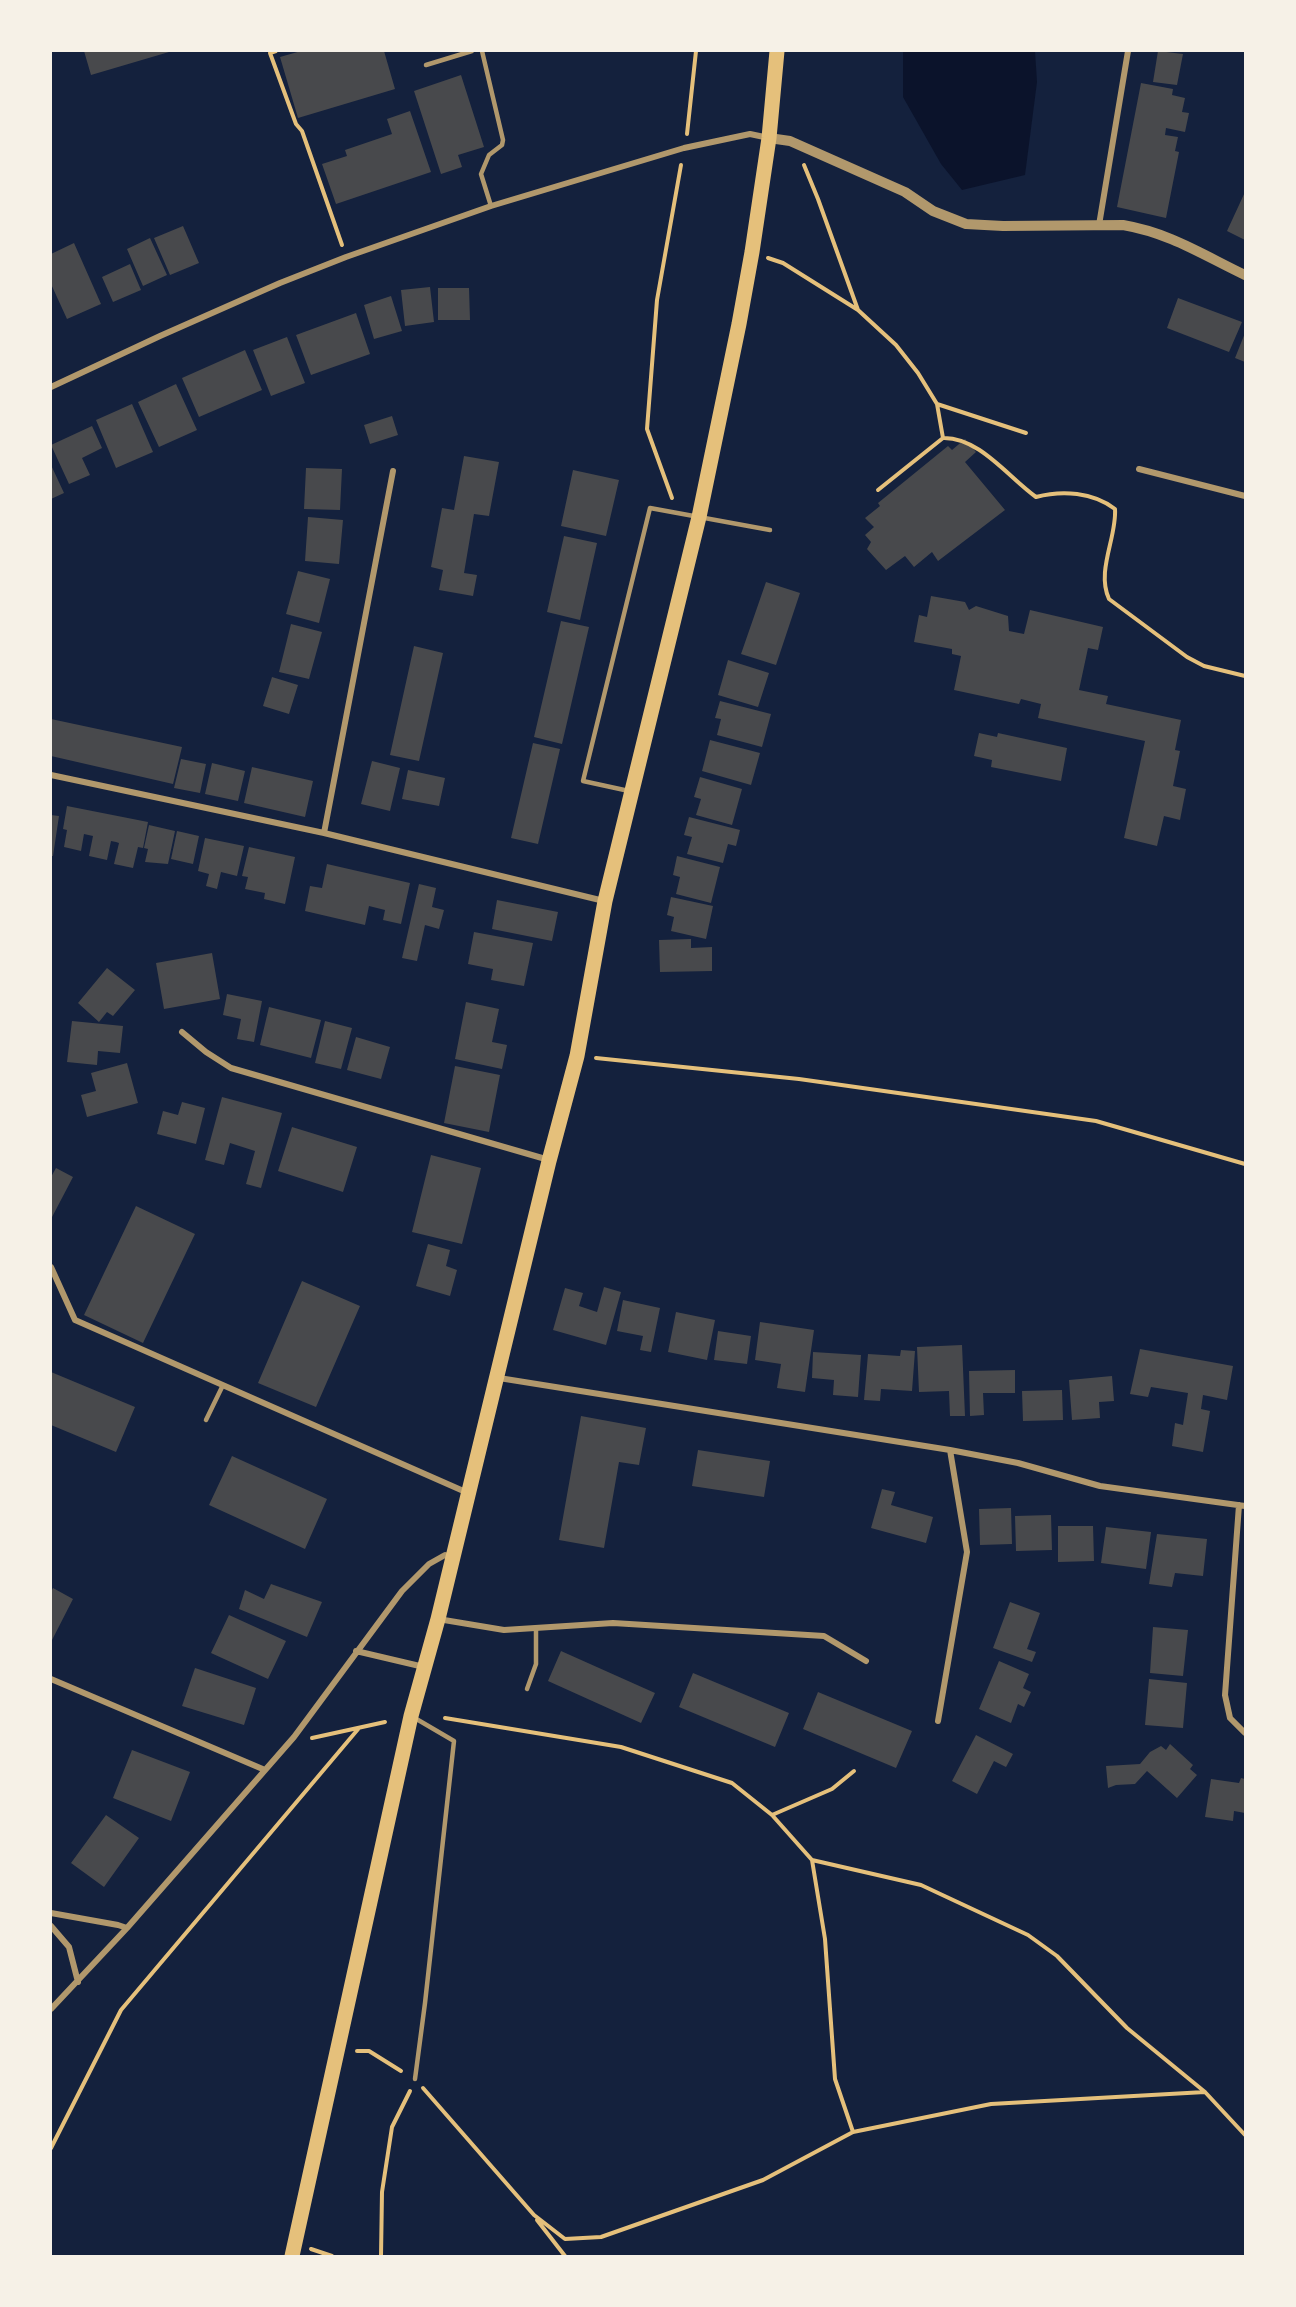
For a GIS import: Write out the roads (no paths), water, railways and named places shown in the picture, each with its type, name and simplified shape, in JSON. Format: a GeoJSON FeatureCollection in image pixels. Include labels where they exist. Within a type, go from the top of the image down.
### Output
{"type":"FeatureCollection","features":[{"type":"Feature","properties":{"kind":"main road"},"geometry":{"type":"LineString","coordinates":[[292,2256],[411,1716],[438,1619],[549,1161],[577,1056],[605,901],[699,517],[740,324],[769,138],[777,51]]}},
{"type":"Feature","properties":{"kind":"street"},"geometry":{"type":"LineString","coordinates":[[1099,225],[1128,51]]}},
{"type":"Feature","properties":{"kind":"street"},"geometry":{"type":"LineString","coordinates":[[51,387],[280,283],[346,257],[492,206],[684,148],[750,134],[790,141],[905,192],[933,212],[966,224],[1123,225],[1169,237],[1245,275]]}},
{"type":"Feature","properties":{"kind":"street"},"geometry":{"type":"LineString","coordinates":[[1139,469],[1245,496]]}},
{"type":"Feature","properties":{"kind":"street"},"geometry":{"type":"LineString","coordinates":[[324,833],[393,471]]}},
{"type":"Feature","properties":{"kind":"street"},"geometry":{"type":"LineString","coordinates":[[51,775],[324,833],[605,901]]}},
{"type":"Feature","properties":{"kind":"street"},"geometry":{"type":"LineString","coordinates":[[182,1032],[206,1052],[231,1068],[549,1161]]}},
{"type":"Feature","properties":{"kind":"street"},"geometry":{"type":"LineString","coordinates":[[51,1267],[75,1320],[469,1493]]}},
{"type":"Feature","properties":{"kind":"street"},"geometry":{"type":"LineString","coordinates":[[498,1378],[950,1450],[1018,1463],[1100,1486],[1242,1505],[1225,1695],[1230,1718],[1245,1733]]}},
{"type":"Feature","properties":{"kind":"street"},"geometry":{"type":"LineString","coordinates":[[938,1721],[967,1552],[950,1450]]}},
{"type":"Feature","properties":{"kind":"street"},"geometry":{"type":"LineString","coordinates":[[51,2009],[127,1928],[294,1737],[402,1591],[429,1564],[445,1555],[452,1558]]}},
{"type":"Feature","properties":{"kind":"street"},"geometry":{"type":"LineString","coordinates":[[438,1619],[504,1630],[614,1623],[824,1636],[866,1661]]}},
{"type":"Feature","properties":{"kind":"street"},"geometry":{"type":"LineString","coordinates":[[356,1651],[424,1667]]}},
{"type":"Feature","properties":{"kind":"street"},"geometry":{"type":"LineString","coordinates":[[51,1679],[265,1770]]}},
{"type":"Feature","properties":{"kind":"street"},"geometry":{"type":"LineString","coordinates":[[51,1913],[127,1928]]}},
{"type":"Feature","properties":{"kind":"street"},"geometry":{"type":"LineString","coordinates":[[51,1926],[69,1947],[78,1982]]}},
{"type":"Feature","properties":{"kind":"lane"},"geometry":{"type":"LineString","coordinates":[[426,65],[472,51]]}},
{"type":"Feature","properties":{"kind":"lane"},"geometry":{"type":"LineString","coordinates":[[482,51],[503,140],[502,145],[485,161],[481,174],[492,206]]}},
{"type":"Feature","properties":{"kind":"lane"},"geometry":{"type":"LineString","coordinates":[[632,792],[583,781],[650,508],[770,530]]}},
{"type":"Feature","properties":{"kind":"lane"},"geometry":{"type":"LineString","coordinates":[[206,1420],[223,1385]]}},
{"type":"Feature","properties":{"kind":"lane"},"geometry":{"type":"LineString","coordinates":[[527,1689],[536,1664],[536,1628]]}},
{"type":"Feature","properties":{"kind":"lane"},"geometry":{"type":"LineString","coordinates":[[411,1716],[454,1741],[415,2079]]}},
{"type":"Feature","properties":{"kind":"water"},"geometry":{"type":"Polygon","coordinates":[[[903,51],[1035,51],[1037,82],[1025,175],[962,190],[941,164],[903,97],[903,51]]]}}]}
